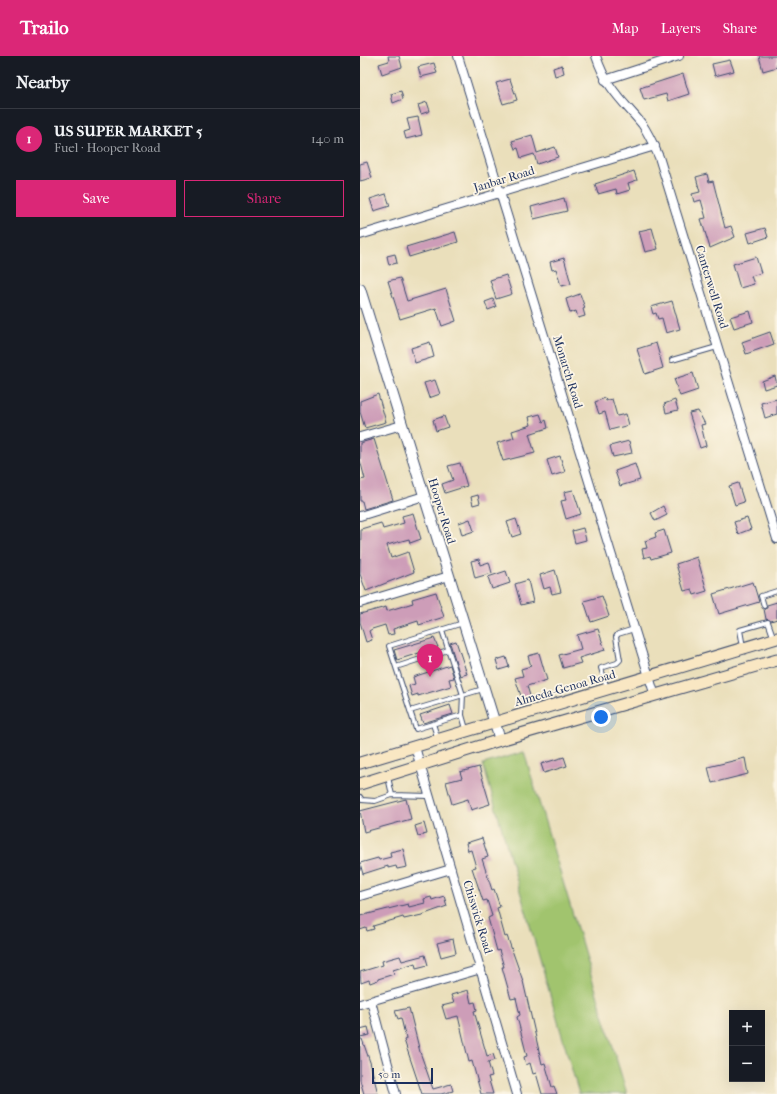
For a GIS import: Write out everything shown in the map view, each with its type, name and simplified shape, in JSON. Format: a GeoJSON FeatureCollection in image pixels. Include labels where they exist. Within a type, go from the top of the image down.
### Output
{"type":"FeatureCollection","features":[{"type":"Feature","properties":{"kind":"main road","name":"Almeda-Genoa Road"},"geometry":{"type":"LineString","coordinates":[[360,763],[776,639]]}},
{"type":"Feature","properties":{"kind":"main road"},"geometry":{"type":"LineString","coordinates":[[360,784],[500,740],[777,660]]}},
{"type":"Feature","properties":{"kind":"street","name":"Monarch Road"},"geometry":{"type":"LineString","coordinates":[[458,56],[655,696]]}},
{"type":"Feature","properties":{"kind":"street","name":"Canterwell Road"},"geometry":{"type":"LineString","coordinates":[[596,56],[605,80],[619,100],[642,125],[655,146],[777,539]]}},
{"type":"Feature","properties":{"kind":"street"},"geometry":{"type":"LineString","coordinates":[[605,80],[679,56]]}},
{"type":"Feature","properties":{"kind":"street","name":"Janbar Road"},"geometry":{"type":"LineString","coordinates":[[360,234],[655,146]]}},
{"type":"Feature","properties":{"kind":"street","name":"Hooper Road"},"geometry":{"type":"LineString","coordinates":[[360,289],[364,315],[402,425],[500,740]]}},
{"type":"Feature","properties":{"kind":"street"},"geometry":{"type":"LineString","coordinates":[[360,437],[402,425]]}},
{"type":"Feature","properties":{"kind":"street"},"geometry":{"type":"LineString","coordinates":[[360,516],[424,496]]}},
{"type":"Feature","properties":{"kind":"street"},"geometry":{"type":"LineString","coordinates":[[360,603],[449,576]]}},
{"type":"Feature","properties":{"kind":"street","name":"Chiswick Road"},"geometry":{"type":"LineString","coordinates":[[415,747],[517,1094]]}},
{"type":"Feature","properties":{"kind":"street"},"geometry":{"type":"LineString","coordinates":[[360,896],[451,869]]}},
{"type":"Feature","properties":{"kind":"street"},"geometry":{"type":"LineString","coordinates":[[360,1004],[481,969]]}},
{"type":"Feature","properties":{"kind":"street"},"geometry":{"type":"LineString","coordinates":[[371,1001],[396,1094]]}},
{"type":"Feature","properties":{"kind":"lane"},"geometry":{"type":"LineString","coordinates":[[672,360],[718,346]]}},
{"type":"Feature","properties":{"kind":"lane"},"geometry":{"type":"LineString","coordinates":[[764,606],[761,596],[777,592]]}},
{"type":"Feature","properties":{"kind":"lane"},"geometry":{"type":"LineString","coordinates":[[744,648],[740,630],[768,622],[776,639]]}},
{"type":"Feature","properties":{"kind":"lane"},"geometry":{"type":"LineString","coordinates":[[462,715],[416,729],[389,646],[464,623]]}},
{"type":"Feature","properties":{"kind":"lane"},"geometry":{"type":"LineString","coordinates":[[607,689],[601,668],[617,663],[620,660],[616,637],[618,634],[634,629]]}},
{"type":"Feature","properties":{"kind":"lane"},"geometry":{"type":"LineString","coordinates":[[442,630],[463,695],[462,715],[467,731]]}},
{"type":"Feature","properties":{"kind":"lane"},"geometry":{"type":"LineString","coordinates":[[396,667],[448,650]]}},
{"type":"Feature","properties":{"kind":"lane"},"geometry":{"type":"LineString","coordinates":[[410,711],[484,688]]}},
{"type":"Feature","properties":{"kind":"lane"},"geometry":{"type":"LineString","coordinates":[[433,724],[438,740]]}},
{"type":"Feature","properties":{"kind":"lane"},"geometry":{"type":"LineString","coordinates":[[388,775],[392,795]]}},
{"type":"Feature","properties":{"kind":"lane"},"geometry":{"type":"LineString","coordinates":[[360,797],[362,800],[375,801],[392,795],[429,796]]}},
{"type":"Feature","properties":{"kind":"green space"},"geometry":{"type":"Polygon","coordinates":[[[524,752],[627,1094],[579,1094],[483,764],[524,752]]]}},
{"type":"Feature","properties":{"kind":"building"},"geometry":{"type":"Polygon","coordinates":[[[388,56],[399,56],[402,67],[382,74],[379,64],[389,61],[388,56]]]}},
{"type":"Feature","properties":{"kind":"building"},"geometry":{"type":"Polygon","coordinates":[[[759,56],[777,56],[777,67],[763,71],[759,56]]]}},
{"type":"Feature","properties":{"kind":"building"},"geometry":{"type":"Polygon","coordinates":[[[730,60],[734,71],[715,76],[712,64],[730,60]]]}},
{"type":"Feature","properties":{"kind":"building"},"geometry":{"type":"Polygon","coordinates":[[[434,63],[437,73],[421,77],[418,67],[434,63]]]}},
{"type":"Feature","properties":{"kind":"building"},"geometry":{"type":"Polygon","coordinates":[[[562,65],[564,73],[555,76],[553,68],[562,65]]]}},
{"type":"Feature","properties":{"kind":"building"},"geometry":{"type":"Polygon","coordinates":[[[683,74],[689,94],[668,101],[666,94],[644,100],[640,88],[683,74]]]}},
{"type":"Feature","properties":{"kind":"building"},"geometry":{"type":"Polygon","coordinates":[[[510,79],[517,100],[503,104],[496,83],[510,79]]]}},
{"type":"Feature","properties":{"kind":"building"},"geometry":{"type":"Polygon","coordinates":[[[401,91],[403,99],[393,103],[391,94],[401,91]]]}},
{"type":"Feature","properties":{"kind":"building"},"geometry":{"type":"Polygon","coordinates":[[[427,102],[430,111],[421,114],[418,105],[427,102]]]}},
{"type":"Feature","properties":{"kind":"building"},"geometry":{"type":"Polygon","coordinates":[[[418,117],[422,135],[406,139],[404,132],[410,130],[407,119],[418,117]]]}},
{"type":"Feature","properties":{"kind":"building"},"geometry":{"type":"Polygon","coordinates":[[[532,135],[537,153],[555,147],[558,157],[537,164],[534,154],[521,158],[518,148],[515,149],[512,141],[532,135]]]}},
{"type":"Feature","properties":{"kind":"building"},"geometry":{"type":"Polygon","coordinates":[[[367,162],[372,178],[360,181],[360,164],[367,162]]]}},
{"type":"Feature","properties":{"kind":"building"},"geometry":{"type":"Polygon","coordinates":[[[634,171],[637,180],[628,183],[630,190],[617,194],[616,189],[598,194],[595,184],[634,171]]]}},
{"type":"Feature","properties":{"kind":"building"},"geometry":{"type":"Polygon","coordinates":[[[707,174],[709,182],[713,181],[725,228],[731,226],[735,237],[710,248],[701,219],[706,218],[701,200],[694,202],[692,194],[700,192],[696,177],[707,174]]]}},
{"type":"Feature","properties":{"kind":"building"},"geometry":{"type":"Polygon","coordinates":[[[386,194],[390,206],[374,211],[370,199],[386,194]]]}},
{"type":"Feature","properties":{"kind":"building"},"geometry":{"type":"Polygon","coordinates":[[[564,198],[567,211],[534,219],[531,207],[564,198]]]}},
{"type":"Feature","properties":{"kind":"building"},"geometry":{"type":"Polygon","coordinates":[[[652,228],[658,249],[645,252],[639,231],[652,228]]]}},
{"type":"Feature","properties":{"kind":"building"},"geometry":{"type":"Polygon","coordinates":[[[765,228],[768,237],[750,243],[747,233],[765,228]]]}},
{"type":"Feature","properties":{"kind":"building"},"geometry":{"type":"Polygon","coordinates":[[[455,232],[458,242],[409,257],[406,247],[455,232]]]}},
{"type":"Feature","properties":{"kind":"building"},"geometry":{"type":"Polygon","coordinates":[[[395,254],[397,263],[389,265],[387,256],[395,254]]]}},
{"type":"Feature","properties":{"kind":"building"},"geometry":{"type":"Polygon","coordinates":[[[756,257],[761,273],[751,276],[754,284],[740,288],[733,264],[756,257]]]}},
{"type":"Feature","properties":{"kind":"building"},"geometry":{"type":"Polygon","coordinates":[[[564,258],[571,284],[561,286],[556,269],[552,270],[550,262],[564,258]]]}},
{"type":"Feature","properties":{"kind":"building"},"geometry":{"type":"Polygon","coordinates":[[[506,275],[512,294],[496,299],[490,280],[506,275]]]}},
{"type":"Feature","properties":{"kind":"building"},"geometry":{"type":"Polygon","coordinates":[[[400,278],[407,301],[446,289],[456,321],[442,326],[436,308],[400,319],[388,281],[400,278]]]}},
{"type":"Feature","properties":{"kind":"building"},"geometry":{"type":"Polygon","coordinates":[[[580,294],[585,308],[583,309],[585,316],[578,318],[576,311],[570,313],[566,299],[580,294]]]}},
{"type":"Feature","properties":{"kind":"building"},"geometry":{"type":"Polygon","coordinates":[[[493,299],[496,307],[488,310],[485,302],[493,299]]]}},
{"type":"Feature","properties":{"kind":"building"},"geometry":{"type":"Polygon","coordinates":[[[672,301],[680,329],[666,333],[662,318],[658,319],[656,313],[653,314],[651,307],[672,301]]]}},
{"type":"Feature","properties":{"kind":"building"},"geometry":{"type":"Polygon","coordinates":[[[750,311],[753,322],[734,328],[730,317],[750,311]]]}},
{"type":"Feature","properties":{"kind":"building"},"geometry":{"type":"Polygon","coordinates":[[[770,332],[774,344],[746,354],[742,342],[770,332]]]}},
{"type":"Feature","properties":{"kind":"building"},"geometry":{"type":"Polygon","coordinates":[[[430,342],[434,357],[415,363],[411,348],[430,342]]]}},
{"type":"Feature","properties":{"kind":"building"},"geometry":{"type":"Polygon","coordinates":[[[656,343],[663,368],[645,374],[637,349],[656,343]]]}},
{"type":"Feature","properties":{"kind":"building"},"geometry":{"type":"Polygon","coordinates":[[[693,373],[698,390],[680,396],[674,379],[693,373]]]}},
{"type":"Feature","properties":{"kind":"building"},"geometry":{"type":"Polygon","coordinates":[[[775,376],[777,385],[764,389],[762,381],[775,376]]]}},
{"type":"Feature","properties":{"kind":"building"},"geometry":{"type":"Polygon","coordinates":[[[435,380],[440,394],[429,398],[424,383],[435,380]]]}},
{"type":"Feature","properties":{"kind":"building"},"geometry":{"type":"Polygon","coordinates":[[[378,394],[386,422],[365,428],[360,412],[360,401],[378,394]]]}},
{"type":"Feature","properties":{"kind":"building"},"geometry":{"type":"Polygon","coordinates":[[[605,398],[606,401],[612,399],[617,416],[626,414],[629,425],[610,430],[605,412],[599,414],[595,402],[605,398]]]}},
{"type":"Feature","properties":{"kind":"building"},"geometry":{"type":"Polygon","coordinates":[[[777,399],[777,414],[765,418],[761,403],[777,399]]]}},
{"type":"Feature","properties":{"kind":"building"},"geometry":{"type":"Polygon","coordinates":[[[675,400],[678,410],[666,413],[664,404],[675,400]]]}},
{"type":"Feature","properties":{"kind":"building"},"geometry":{"type":"Polygon","coordinates":[[[698,411],[705,424],[701,425],[706,446],[700,448],[689,413],[698,411]]]}},
{"type":"Feature","properties":{"kind":"building"},"geometry":{"type":"Polygon","coordinates":[[[540,414],[543,422],[546,420],[548,428],[529,434],[535,453],[503,461],[497,443],[514,438],[512,431],[531,425],[529,417],[540,414]]]}},
{"type":"Feature","properties":{"kind":"building"},"geometry":{"type":"Polygon","coordinates":[[[444,416],[448,427],[436,431],[433,420],[444,416]]]}},
{"type":"Feature","properties":{"kind":"building"},"geometry":{"type":"Polygon","coordinates":[[[374,439],[393,500],[364,509],[362,501],[360,501],[360,480],[365,479],[360,460],[360,443],[374,439]]]}},
{"type":"Feature","properties":{"kind":"building"},"geometry":{"type":"Polygon","coordinates":[[[629,441],[632,453],[613,457],[610,446],[629,441]]]}},
{"type":"Feature","properties":{"kind":"building"},"geometry":{"type":"Polygon","coordinates":[[[560,456],[565,472],[552,476],[547,460],[560,456]]]}},
{"type":"Feature","properties":{"kind":"building"},"geometry":{"type":"Polygon","coordinates":[[[460,463],[467,486],[445,493],[442,484],[453,480],[448,466],[460,463]]]}},
{"type":"Feature","properties":{"kind":"building"},"geometry":{"type":"Polygon","coordinates":[[[635,464],[640,480],[620,486],[615,471],[635,464]]]}},
{"type":"Feature","properties":{"kind":"building"},"geometry":{"type":"Polygon","coordinates":[[[738,483],[744,502],[735,505],[729,486],[738,483]]]}},
{"type":"Feature","properties":{"kind":"building"},"geometry":{"type":"Polygon","coordinates":[[[573,490],[581,514],[566,519],[561,501],[566,500],[564,492],[573,490]]]}},
{"type":"Feature","properties":{"kind":"building"},"geometry":{"type":"Polygon","coordinates":[[[478,495],[480,503],[473,505],[471,497],[478,495]]]}},
{"type":"Feature","properties":{"kind":"building"},"geometry":{"type":"Polygon","coordinates":[[[663,506],[667,515],[655,521],[651,513],[663,506]]]}},
{"type":"Feature","properties":{"kind":"building"},"geometry":{"type":"Polygon","coordinates":[[[413,513],[421,539],[410,543],[409,539],[387,545],[391,558],[408,552],[414,572],[366,591],[360,574],[361,529],[381,523],[383,529],[404,523],[402,516],[413,513]]]}},
{"type":"Feature","properties":{"kind":"building"},"geometry":{"type":"Polygon","coordinates":[[[747,518],[751,529],[738,534],[734,522],[747,518]]]}},
{"type":"Feature","properties":{"kind":"building"},"geometry":{"type":"Polygon","coordinates":[[[470,519],[474,531],[462,535],[459,523],[470,519]]]}},
{"type":"Feature","properties":{"kind":"building"},"geometry":{"type":"Polygon","coordinates":[[[516,519],[521,534],[512,537],[507,522],[516,519]]]}},
{"type":"Feature","properties":{"kind":"building"},"geometry":{"type":"Polygon","coordinates":[[[583,528],[586,540],[575,543],[572,531],[583,528]]]}},
{"type":"Feature","properties":{"kind":"building"},"geometry":{"type":"Polygon","coordinates":[[[664,530],[671,553],[651,559],[650,556],[644,558],[642,549],[647,548],[645,541],[656,537],[655,533],[664,530]]]}},
{"type":"Feature","properties":{"kind":"building"},"geometry":{"type":"Polygon","coordinates":[[[697,557],[707,591],[694,595],[692,589],[684,591],[676,564],[697,557]]]}},
{"type":"Feature","properties":{"kind":"building"},"geometry":{"type":"Polygon","coordinates":[[[479,559],[480,565],[489,562],[492,573],[475,578],[471,561],[479,559]]]}},
{"type":"Feature","properties":{"kind":"building"},"geometry":{"type":"Polygon","coordinates":[[[555,570],[561,592],[552,594],[550,587],[544,589],[540,575],[555,570]]]}},
{"type":"Feature","properties":{"kind":"building"},"geometry":{"type":"Polygon","coordinates":[[[506,571],[510,583],[492,589],[488,577],[506,571]]]}},
{"type":"Feature","properties":{"kind":"building"},"geometry":{"type":"Polygon","coordinates":[[[528,580],[533,602],[521,605],[515,584],[528,580]]]}},
{"type":"Feature","properties":{"kind":"building"},"geometry":{"type":"Polygon","coordinates":[[[753,582],[759,602],[719,614],[713,594],[753,582]]]}},
{"type":"Feature","properties":{"kind":"building"},"geometry":{"type":"Polygon","coordinates":[[[436,592],[444,617],[419,625],[418,621],[393,629],[394,634],[388,635],[385,625],[372,629],[369,631],[372,640],[366,642],[360,622],[360,614],[386,607],[387,611],[413,603],[412,599],[436,592]]]}},
{"type":"Feature","properties":{"kind":"building"},"geometry":{"type":"Polygon","coordinates":[[[602,596],[609,616],[591,622],[584,601],[602,596]]]}},
{"type":"Feature","properties":{"kind":"building"},"geometry":{"type":"Polygon","coordinates":[[[777,602],[777,619],[771,621],[766,619],[764,609],[767,608],[767,605],[777,602]]]}},
{"type":"Feature","properties":{"kind":"building"},"geometry":{"type":"Polygon","coordinates":[[[598,629],[605,650],[579,658],[581,663],[563,668],[559,655],[581,649],[577,635],[598,629]]]}},
{"type":"Feature","properties":{"kind":"building"},"geometry":{"type":"Polygon","coordinates":[[[434,638],[438,647],[397,660],[394,650],[434,638]]]}},
{"type":"Feature","properties":{"kind":"building"},"geometry":{"type":"Polygon","coordinates":[[[456,641],[467,674],[460,676],[450,643],[456,641]]]}},
{"type":"Feature","properties":{"kind":"building"},"geometry":{"type":"Polygon","coordinates":[[[539,653],[547,680],[527,686],[531,699],[523,702],[515,678],[523,676],[521,669],[531,666],[528,656],[539,653]]]}},
{"type":"Feature","properties":{"kind":"building"},"geometry":{"type":"Polygon","coordinates":[[[506,657],[509,667],[499,670],[496,660],[506,657]]]}},
{"type":"Feature","properties":{"kind":"building"},"geometry":{"type":"Polygon","coordinates":[[[450,665],[454,678],[449,679],[451,686],[418,696],[418,694],[412,696],[409,686],[415,684],[413,677],[450,665]]]}},
{"type":"Feature","properties":{"kind":"building"},"geometry":{"type":"Polygon","coordinates":[[[450,705],[453,714],[423,723],[420,715],[450,705]]]}},
{"type":"Feature","properties":{"kind":"building"},"geometry":{"type":"Polygon","coordinates":[[[564,757],[567,766],[544,773],[541,764],[564,757]]]}},
{"type":"Feature","properties":{"kind":"building"},"geometry":{"type":"Polygon","coordinates":[[[745,758],[748,774],[712,783],[708,767],[745,758]]]}},
{"type":"Feature","properties":{"kind":"building"},"geometry":{"type":"Polygon","coordinates":[[[479,767],[490,804],[471,810],[468,799],[452,804],[446,782],[462,778],[460,772],[479,767]]]}},
{"type":"Feature","properties":{"kind":"building"},"geometry":{"type":"Polygon","coordinates":[[[406,799],[411,819],[364,832],[360,811],[406,799]]]}},
{"type":"Feature","properties":{"kind":"building"},"geometry":{"type":"Polygon","coordinates":[[[424,823],[427,834],[418,836],[415,826],[424,823]]]}},
{"type":"Feature","properties":{"kind":"building"},"geometry":{"type":"Polygon","coordinates":[[[482,838],[488,857],[482,859],[492,890],[494,889],[500,907],[497,908],[505,937],[507,936],[523,981],[542,1064],[545,1063],[552,1087],[554,1086],[557,1094],[542,1094],[536,1073],[533,1074],[530,1063],[526,1065],[524,1057],[527,1056],[517,1017],[520,1015],[516,998],[511,999],[502,967],[504,967],[499,950],[497,951],[488,918],[492,916],[487,900],[483,901],[472,868],[476,867],[471,850],[468,851],[466,843],[482,838]]]}},
{"type":"Feature","properties":{"kind":"building"},"geometry":{"type":"Polygon","coordinates":[[[403,849],[407,867],[397,869],[396,866],[388,868],[388,866],[363,874],[360,863],[378,858],[379,860],[391,857],[390,852],[403,849]]]}},
{"type":"Feature","properties":{"kind":"building"},"geometry":{"type":"Polygon","coordinates":[[[444,896],[447,906],[422,915],[404,919],[403,917],[373,926],[374,929],[367,931],[366,928],[360,930],[360,916],[408,904],[409,907],[425,903],[424,899],[431,897],[432,900],[444,896]]]}},
{"type":"Feature","properties":{"kind":"building"},"geometry":{"type":"Polygon","coordinates":[[[453,939],[456,953],[441,957],[437,943],[453,939]]]}},
{"type":"Feature","properties":{"kind":"building"},"geometry":{"type":"Polygon","coordinates":[[[425,955],[428,965],[416,968],[415,963],[393,970],[394,974],[370,983],[369,980],[361,983],[360,972],[383,965],[382,961],[400,956],[402,961],[425,955]]]}},
{"type":"Feature","properties":{"kind":"building"},"geometry":{"type":"Polygon","coordinates":[[[468,990],[471,1003],[475,1002],[477,1010],[474,1011],[487,1056],[493,1054],[495,1060],[488,1062],[492,1076],[488,1077],[493,1094],[481,1094],[472,1061],[469,1062],[458,1016],[446,1019],[442,1006],[454,1003],[451,995],[468,990]]]}},
{"type":"Feature","properties":{"kind":"building"},"geometry":{"type":"Polygon","coordinates":[[[409,1008],[420,1052],[433,1089],[451,1084],[453,1091],[441,1094],[422,1094],[404,1040],[406,1039],[401,1018],[398,1019],[395,1011],[409,1008]]]}},
{"type":"Feature","properties":{"kind":"building"},"geometry":{"type":"Polygon","coordinates":[[[368,1027],[370,1035],[360,1037],[360,1029],[368,1027]]]}},
{"type":"Feature","properties":{"kind":"building"},"geometry":{"type":"Polygon","coordinates":[[[360,1039],[362,1039],[370,1062],[378,1094],[364,1094],[360,1080],[360,1039]]]}},
{"type":"Feature","properties":{"kind":"place","name":"US SUPER MARKET 5"},"geometry":{"type":"Point","coordinates":[430,677]}}]}
